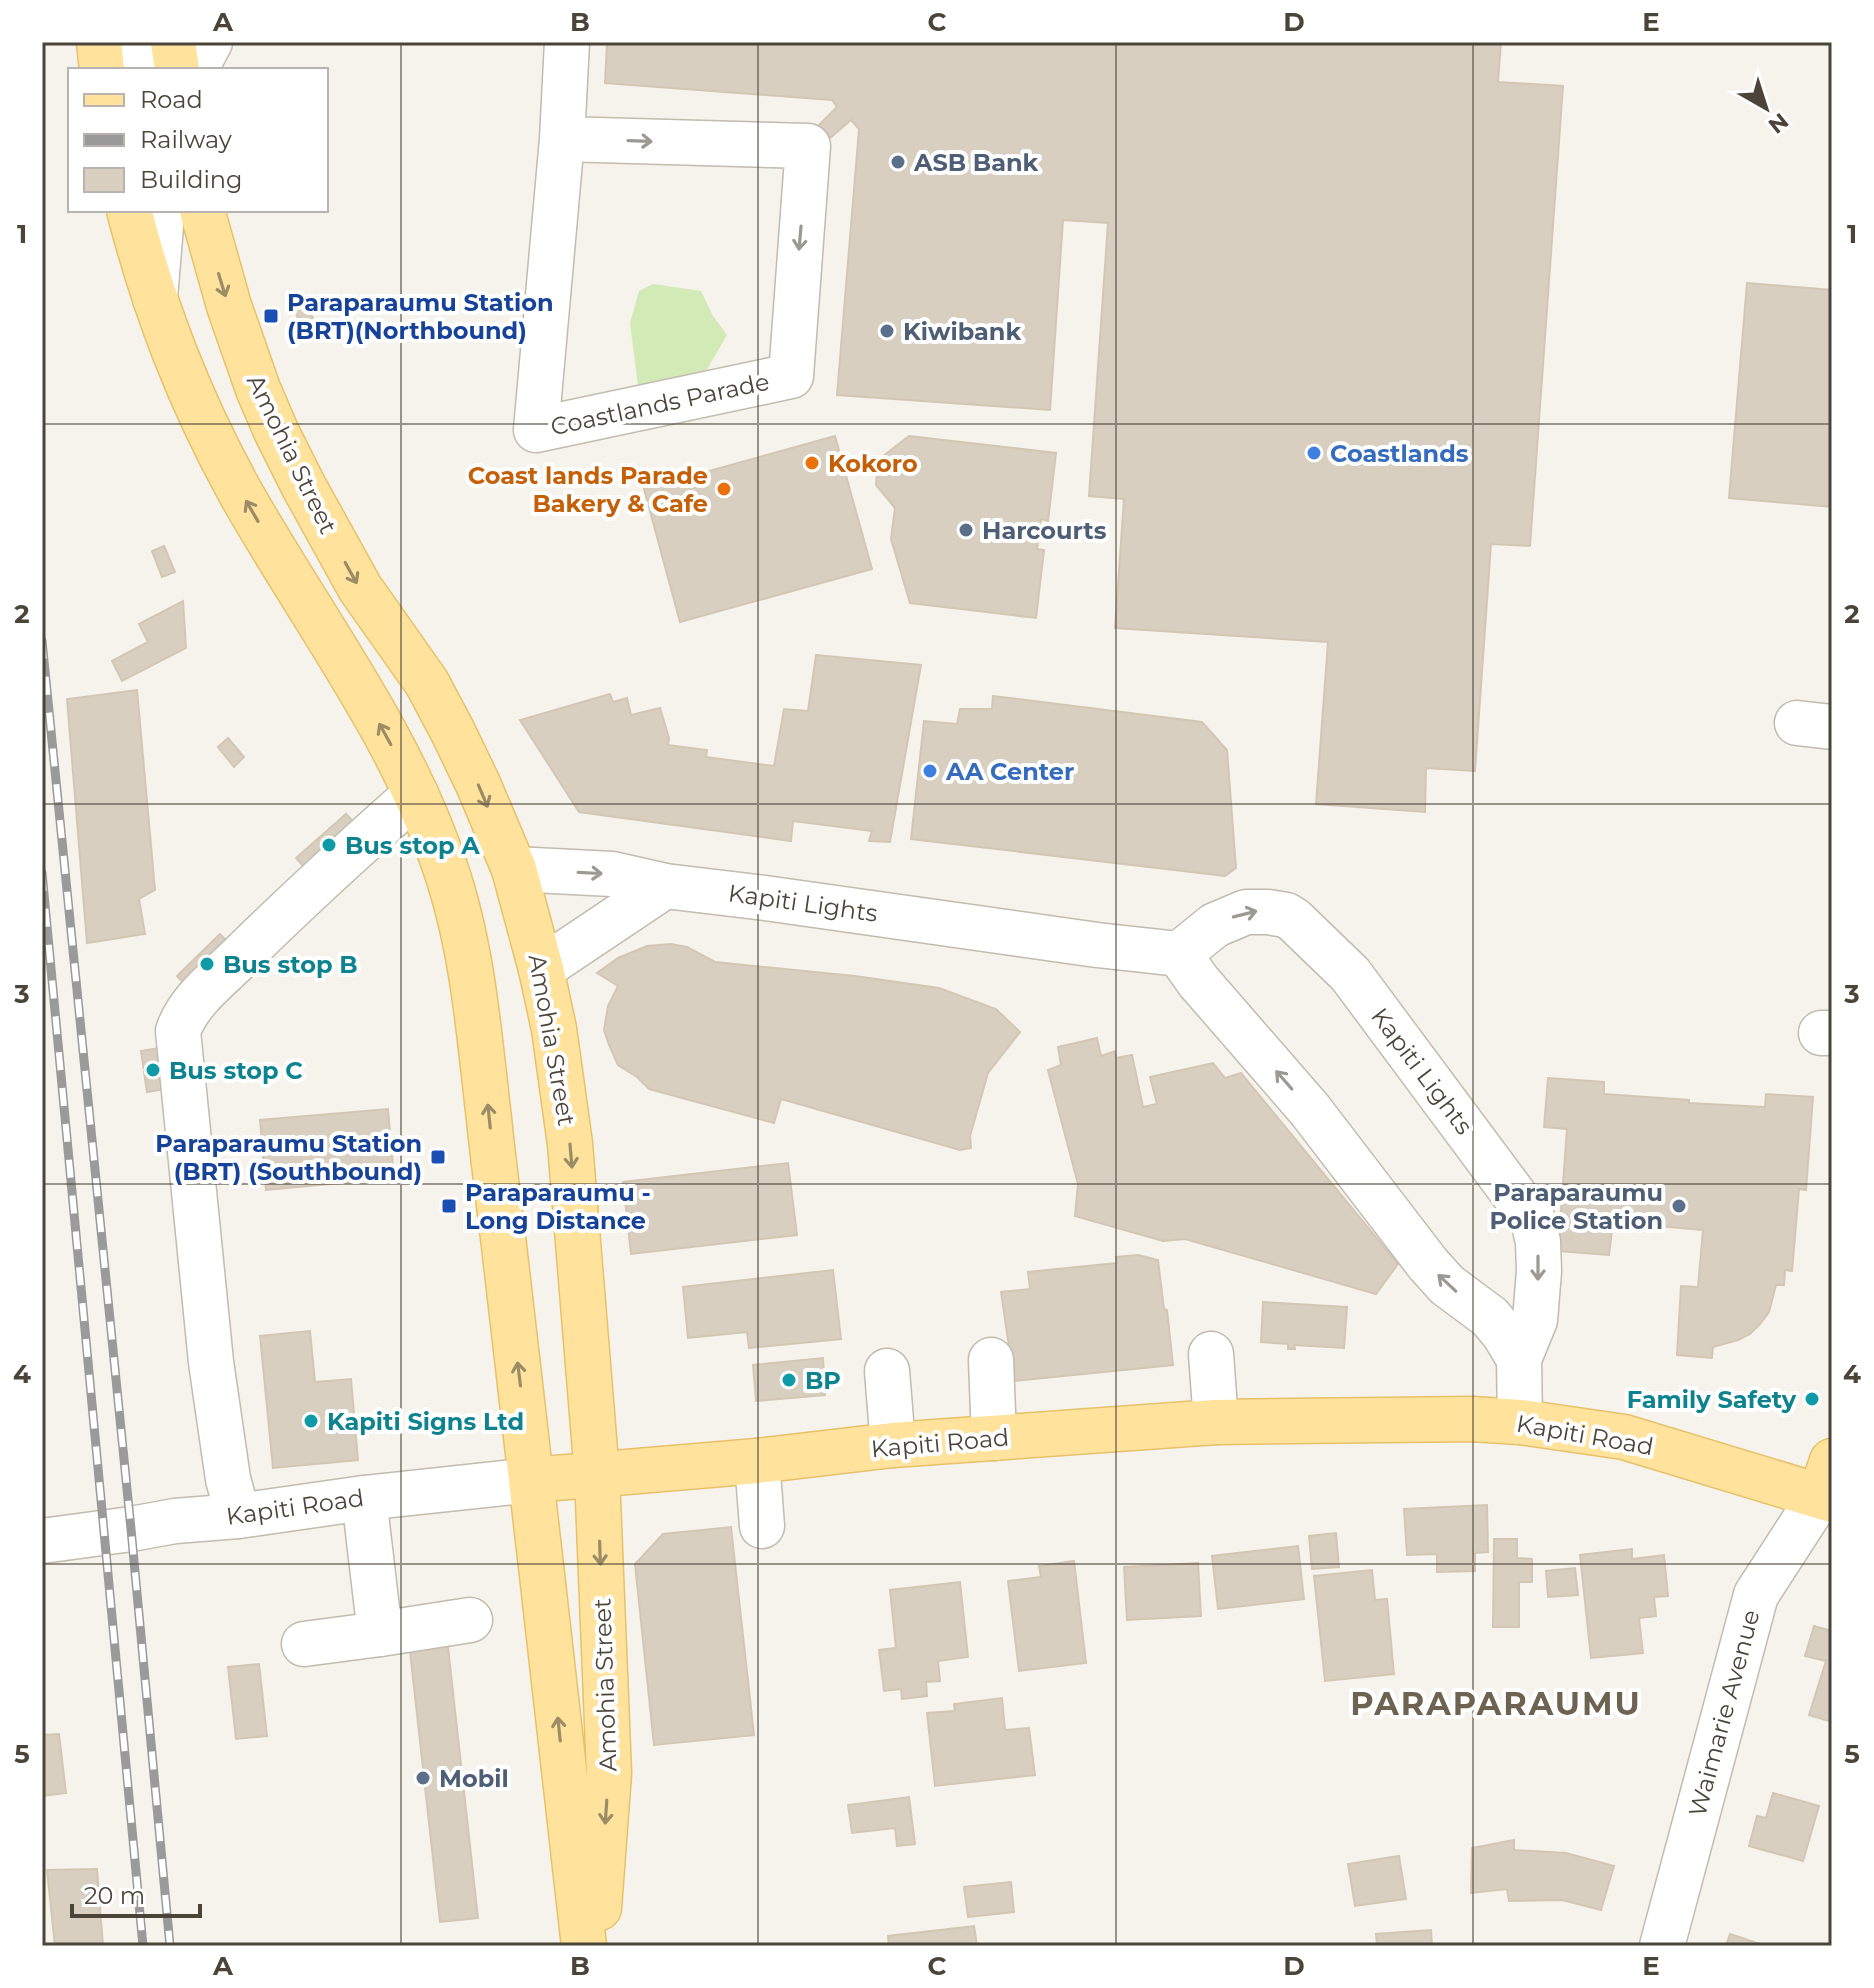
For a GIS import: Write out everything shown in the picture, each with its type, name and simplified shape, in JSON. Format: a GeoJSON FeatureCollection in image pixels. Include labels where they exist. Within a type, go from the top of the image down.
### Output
{"type":"FeatureCollection","features":[{"type":"Feature","properties":{"kind":"main road"},"geometry":{"type":"LineString","coordinates":[[99,42],[102,68]]}},
{"type":"Feature","properties":{"kind":"main road"},"geometry":{"type":"LineString","coordinates":[[173,42],[177,68]]}},
{"type":"Feature","properties":{"kind":"main road","name":"Amohia Street"},"geometry":{"type":"LineString","coordinates":[[130,212],[155,300],[183,376],[234,479],[363,696],[416,794],[446,868],[455,900],[480,1030],[584,1946]]}},
{"type":"Feature","properties":{"kind":"main road","name":"Amohia Street"},"geometry":{"type":"LineString","coordinates":[[203,212],[229,306],[276,431],[360,588],[427,683],[478,784],[514,869],[541,969],[554,1029],[570,1144],[597,1475],[609,1773],[596,1946]]}},
{"type":"Feature","properties":{"kind":"main road","name":"Kapiti Road"},"geometry":{"type":"LineString","coordinates":[[532,1480],[757,1461],[893,1445],[1216,1422],[1472,1419],[1520,1422],[1624,1437],[1828,1485]]}},
{"type":"Feature","properties":{"kind":"street"},"geometry":{"type":"LineString","coordinates":[[132,42],[136,68]]}},
{"type":"Feature","properties":{"kind":"street"},"geometry":{"type":"LineString","coordinates":[[196,68],[210,42]]}},
{"type":"Feature","properties":{"kind":"street","name":"Coastlands Parade"},"geometry":{"type":"LineString","coordinates":[[562,139],[808,146],[791,376],[536,430],[562,139],[567,42]]}},
{"type":"Feature","properties":{"kind":"street"},"geometry":{"type":"LineString","coordinates":[[155,300],[161,226],[159,212]]}},
{"type":"Feature","properties":{"kind":"street"},"geometry":{"type":"LineString","coordinates":[[238,1516],[228,1479],[211,1362],[178,1031],[182,1019],[208,988],[287,911],[416,794]]}},
{"type":"Feature","properties":{"kind":"street","name":"Kapiti Lights"},"geometry":{"type":"LineString","coordinates":[[514,869],[612,874],[665,886],[1179,954],[1215,925],[1246,912],[1286,915],[1350,974],[1533,1220],[1539,1271],[1535,1320],[1519,1359],[1520,1422]]}},
{"type":"Feature","properties":{"kind":"street"},"geometry":{"type":"LineString","coordinates":[[541,969],[665,886]]}},
{"type":"Feature","properties":{"kind":"street"},"geometry":{"type":"LineString","coordinates":[[1179,954],[1198,981],[1310,1110],[1428,1264],[1447,1285],[1490,1317],[1519,1359]]}},
{"type":"Feature","properties":{"kind":"street"},"geometry":{"type":"LineString","coordinates":[[1211,1354],[1216,1422]]}},
{"type":"Feature","properties":{"kind":"street"},"geometry":{"type":"LineString","coordinates":[[991,1360],[994,1438]]}},
{"type":"Feature","properties":{"kind":"street"},"geometry":{"type":"LineString","coordinates":[[887,1371],[893,1445]]}},
{"type":"Feature","properties":{"kind":"street"},"geometry":{"type":"LineString","coordinates":[[757,1461],[762,1526]]}},
{"type":"Feature","properties":{"kind":"street","name":"Kapiti Road"},"geometry":{"type":"LineString","coordinates":[[42,1541],[175,1521],[532,1480]]}},
{"type":"Feature","properties":{"kind":"street","name":"Waimarie Avenue"},"geometry":{"type":"LineString","coordinates":[[1662,1946],[1756,1595],[1828,1485]]}},
{"type":"Feature","properties":{"kind":"street"},"geometry":{"type":"LineString","coordinates":[[364,1498],[380,1634]]}},
{"type":"Feature","properties":{"kind":"street"},"geometry":{"type":"LineString","coordinates":[[304,1644],[470,1620]]}},
{"type":"Feature","properties":{"kind":"green space"},"geometry":{"type":"Polygon","coordinates":[[[653,284],[701,291],[727,335],[706,371],[638,386],[630,323],[639,291],[653,284]]]}},
{"type":"Feature","properties":{"kind":"building","name":"Coastlands"},"geometry":{"type":"Polygon","coordinates":[[[607,42],[1501,42],[1498,82],[1563,86],[1530,546],[1491,544],[1475,771],[1426,768],[1425,812],[1316,804],[1328,642],[1115,628],[1124,499],[1089,496],[1108,223],[1063,220],[1050,410],[837,395],[859,129],[851,120],[823,144],[812,132],[837,107],[832,100],[605,83],[607,42]]]}},
{"type":"Feature","properties":{"kind":"building"},"geometry":{"type":"Polygon","coordinates":[[[1747,283],[1832,290],[1832,507],[1729,498],[1747,283]]]}},
{"type":"Feature","properties":{"kind":"building"},"geometry":{"type":"Polygon","coordinates":[[[300,292],[313,318],[301,324],[288,297],[300,292]]]}},
{"type":"Feature","properties":{"kind":"building"},"geometry":{"type":"Polygon","coordinates":[[[835,436],[872,569],[680,622],[644,489],[835,436]]]}},
{"type":"Feature","properties":{"kind":"building","name":"Harcourts"},"geometry":{"type":"Polygon","coordinates":[[[909,436],[1056,453],[1048,521],[1041,519],[1037,549],[1044,550],[1036,618],[910,603],[891,539],[895,508],[876,485],[878,460],[909,436]]]}},
{"type":"Feature","properties":{"kind":"building"},"geometry":{"type":"Polygon","coordinates":[[[164,546],[175,572],[162,577],[152,551],[164,546]]]}},
{"type":"Feature","properties":{"kind":"building"},"geometry":{"type":"Polygon","coordinates":[[[183,601],[186,648],[122,681],[112,661],[148,642],[139,624],[183,601]]]}},
{"type":"Feature","properties":{"kind":"building"},"geometry":{"type":"Polygon","coordinates":[[[816,655],[921,665],[890,842],[869,841],[872,831],[793,821],[791,841],[579,812],[520,720],[610,694],[613,702],[627,698],[631,715],[660,708],[669,738],[668,745],[707,750],[706,757],[774,766],[784,709],[808,711],[816,655]]]}},
{"type":"Feature","properties":{"kind":"building"},"geometry":{"type":"Polygon","coordinates":[[[137,690],[155,890],[139,899],[145,934],[87,943],[67,699],[137,690]]]}},
{"type":"Feature","properties":{"kind":"building"},"geometry":{"type":"Polygon","coordinates":[[[993,696],[1202,722],[1227,750],[1236,868],[1225,876],[911,839],[924,721],[957,724],[960,709],[992,709],[993,696]]]}},
{"type":"Feature","properties":{"kind":"building"},"geometry":{"type":"Polygon","coordinates":[[[228,738],[244,757],[234,767],[218,747],[228,738]]]}},
{"type":"Feature","properties":{"kind":"building","name":"Bus stop A"},"geometry":{"type":"Polygon","coordinates":[[[346,814],[363,832],[313,877],[296,858],[346,814]]]}},
{"type":"Feature","properties":{"kind":"building","name":"Bus stop B"},"geometry":{"type":"Polygon","coordinates":[[[220,934],[237,952],[194,994],[177,976],[220,934]]]}},
{"type":"Feature","properties":{"kind":"building"},"geometry":{"type":"Polygon","coordinates":[[[671,944],[687,947],[715,962],[939,988],[996,1009],[1020,1032],[988,1073],[970,1136],[971,1148],[960,1150],[781,1099],[774,1123],[649,1089],[618,1065],[609,1045],[604,1030],[608,1006],[618,986],[597,973],[618,958],[647,946],[671,944]]]}},
{"type":"Feature","properties":{"kind":"building"},"geometry":{"type":"Polygon","coordinates":[[[1097,1038],[1101,1056],[1115,1051],[1116,1058],[1132,1055],[1143,1107],[1157,1104],[1150,1077],[1213,1063],[1225,1078],[1241,1073],[1398,1264],[1376,1294],[1185,1239],[1163,1241],[1075,1216],[1078,1184],[1048,1070],[1061,1065],[1058,1047],[1097,1038]]]}},
{"type":"Feature","properties":{"kind":"building","name":"Bus stop C"},"geometry":{"type":"Polygon","coordinates":[[[160,1048],[166,1089],[147,1092],[141,1051],[160,1048]]]}},
{"type":"Feature","properties":{"kind":"building","name":"Paraparaumu Police Station"},"geometry":{"type":"Polygon","coordinates":[[[1548,1078],[1604,1082],[1604,1094],[1689,1100],[1689,1103],[1765,1107],[1766,1094],[1813,1097],[1806,1190],[1799,1189],[1792,1271],[1785,1270],[1784,1285],[1776,1285],[1769,1312],[1750,1334],[1713,1347],[1712,1358],[1677,1355],[1681,1286],[1698,1287],[1703,1230],[1613,1222],[1609,1255],[1558,1251],[1567,1129],[1544,1127],[1548,1078]]]}},
{"type":"Feature","properties":{"kind":"building"},"geometry":{"type":"Polygon","coordinates":[[[388,1109],[394,1178],[266,1190],[260,1120],[388,1109]]]}},
{"type":"Feature","properties":{"kind":"building"},"geometry":{"type":"Polygon","coordinates":[[[788,1163],[797,1235],[631,1254],[623,1182],[788,1163]]]}},
{"type":"Feature","properties":{"kind":"building"},"geometry":{"type":"Polygon","coordinates":[[[1138,1255],[1158,1260],[1173,1365],[1014,1381],[1001,1292],[1030,1289],[1028,1272],[1117,1263],[1116,1257],[1138,1255]]]}},
{"type":"Feature","properties":{"kind":"building"},"geometry":{"type":"Polygon","coordinates":[[[833,1270],[841,1339],[749,1348],[747,1332],[688,1338],[683,1287],[833,1270]]]}},
{"type":"Feature","properties":{"kind":"building"},"geometry":{"type":"Polygon","coordinates":[[[1263,1302],[1347,1307],[1344,1348],[1294,1345],[1295,1349],[1288,1349],[1288,1344],[1261,1342],[1263,1302]]]}},
{"type":"Feature","properties":{"kind":"building","name":"Kapiti Signs Ltd"},"geometry":{"type":"Polygon","coordinates":[[[310,1331],[315,1382],[351,1379],[358,1460],[273,1468],[260,1336],[310,1331]]]}},
{"type":"Feature","properties":{"kind":"building","name":"BP"},"geometry":{"type":"Polygon","coordinates":[[[823,1358],[825,1395],[756,1401],[753,1365],[823,1358]]]}},
{"type":"Feature","properties":{"kind":"building"},"geometry":{"type":"Polygon","coordinates":[[[1487,1505],[1488,1552],[1475,1553],[1475,1571],[1437,1572],[1437,1554],[1407,1555],[1404,1509],[1487,1505]]]}},
{"type":"Feature","properties":{"kind":"building"},"geometry":{"type":"Polygon","coordinates":[[[731,1527],[754,1735],[654,1745],[635,1564],[663,1534],[731,1527]]]}},
{"type":"Feature","properties":{"kind":"building"},"geometry":{"type":"Polygon","coordinates":[[[1336,1533],[1339,1567],[1312,1569],[1309,1536],[1336,1533]]]}},
{"type":"Feature","properties":{"kind":"building"},"geometry":{"type":"Polygon","coordinates":[[[1494,1539],[1517,1539],[1517,1558],[1532,1559],[1532,1582],[1519,1582],[1519,1627],[1493,1627],[1494,1539]]]}},
{"type":"Feature","properties":{"kind":"building"},"geometry":{"type":"Polygon","coordinates":[[[1298,1546],[1304,1599],[1218,1609],[1212,1556],[1298,1546]]]}},
{"type":"Feature","properties":{"kind":"building"},"geometry":{"type":"Polygon","coordinates":[[[1632,1549],[1632,1559],[1664,1555],[1668,1596],[1654,1597],[1656,1616],[1639,1618],[1643,1653],[1591,1658],[1580,1555],[1632,1549]]]}},
{"type":"Feature","properties":{"kind":"building"},"geometry":{"type":"Polygon","coordinates":[[[1074,1561],[1086,1663],[1019,1671],[1008,1581],[1041,1577],[1039,1566],[1074,1561]]]}},
{"type":"Feature","properties":{"kind":"building"},"geometry":{"type":"Polygon","coordinates":[[[1198,1563],[1201,1616],[1127,1620],[1124,1567],[1198,1563]]]}},
{"type":"Feature","properties":{"kind":"building"},"geometry":{"type":"Polygon","coordinates":[[[1575,1568],[1578,1595],[1548,1597],[1546,1571],[1575,1568]]]}},
{"type":"Feature","properties":{"kind":"building"},"geometry":{"type":"Polygon","coordinates":[[[1372,1570],[1375,1600],[1387,1599],[1394,1674],[1325,1681],[1314,1576],[1372,1570]]]}},
{"type":"Feature","properties":{"kind":"building"},"geometry":{"type":"Polygon","coordinates":[[[960,1582],[968,1657],[938,1661],[940,1681],[926,1682],[927,1696],[902,1699],[901,1689],[884,1691],[879,1650],[896,1648],[890,1590],[960,1582]]]}},
{"type":"Feature","properties":{"kind":"building"},"geometry":{"type":"Polygon","coordinates":[[[1814,1626],[1832,1631],[1832,1722],[1809,1715],[1826,1661],[1805,1656],[1814,1626]]]}},
{"type":"Feature","properties":{"kind":"building"},"geometry":{"type":"Polygon","coordinates":[[[446,1629],[478,1918],[440,1922],[408,1633],[446,1629]]]}},
{"type":"Feature","properties":{"kind":"building"},"geometry":{"type":"Polygon","coordinates":[[[259,1664],[267,1736],[236,1739],[228,1667],[259,1664]]]}},
{"type":"Feature","properties":{"kind":"building"},"geometry":{"type":"Polygon","coordinates":[[[1002,1698],[1005,1730],[1029,1728],[1035,1775],[935,1786],[927,1713],[955,1711],[954,1704],[1002,1698]]]}},
{"type":"Feature","properties":{"kind":"building"},"geometry":{"type":"Polygon","coordinates":[[[59,1734],[66,1793],[42,1796],[42,1735],[59,1734]]]}},
{"type":"Feature","properties":{"kind":"building"},"geometry":{"type":"Polygon","coordinates":[[[1773,1793],[1819,1806],[1803,1861],[1749,1846],[1757,1816],[1766,1818],[1773,1793]]]}},
{"type":"Feature","properties":{"kind":"building"},"geometry":{"type":"Polygon","coordinates":[[[909,1797],[915,1844],[897,1846],[895,1828],[852,1833],[848,1805],[909,1797]]]}},
{"type":"Feature","properties":{"kind":"building"},"geometry":{"type":"Polygon","coordinates":[[[1514,1840],[1514,1850],[1566,1853],[1614,1866],[1601,1910],[1562,1900],[1509,1901],[1507,1889],[1471,1893],[1472,1848],[1514,1840]]]}},
{"type":"Feature","properties":{"kind":"building"},"geometry":{"type":"Polygon","coordinates":[[[1399,1856],[1406,1899],[1355,1906],[1348,1864],[1399,1856]]]}},
{"type":"Feature","properties":{"kind":"building"},"geometry":{"type":"Polygon","coordinates":[[[97,1869],[103,1946],[55,1946],[47,1870],[97,1869]]]}},
{"type":"Feature","properties":{"kind":"building"},"geometry":{"type":"Polygon","coordinates":[[[1011,1882],[1014,1912],[968,1917],[964,1887],[1011,1882]]]}},
{"type":"Feature","properties":{"kind":"building"},"geometry":{"type":"Polygon","coordinates":[[[974,1926],[977,1946],[889,1946],[888,1936],[974,1926]]]}},
{"type":"Feature","properties":{"kind":"building"},"geometry":{"type":"Polygon","coordinates":[[[1431,1930],[1432,1946],[1377,1946],[1376,1934],[1431,1930]]]}},
{"type":"Feature","properties":{"kind":"building"},"geometry":{"type":"Polygon","coordinates":[[[1730,1934],[1766,1946],[1726,1946],[1730,1934]]]}},
{"type":"Feature","properties":{"kind":"railway"},"geometry":{"type":"LineString","coordinates":[[42,641],[170,1946]]}},
{"type":"Feature","properties":{"kind":"railway"},"geometry":{"type":"LineString","coordinates":[[42,873],[143,1946]]}},
{"type":"Feature","properties":{"kind":"place","name":"ASB Bank"},"geometry":{"type":"Point","coordinates":[898,162]}},
{"type":"Feature","properties":{"kind":"place","name":"Paraparaumu Station (BRT)(Northbound)"},"geometry":{"type":"Point","coordinates":[271,316]}},
{"type":"Feature","properties":{"kind":"place","name":"Kiwibank"},"geometry":{"type":"Point","coordinates":[887,331]}},
{"type":"Feature","properties":{"kind":"place","name":"Coastlands"},"geometry":{"type":"Point","coordinates":[1314,453]}},
{"type":"Feature","properties":{"kind":"place","name":"Kokoro"},"geometry":{"type":"Point","coordinates":[812,463]}},
{"type":"Feature","properties":{"kind":"place","name":"Coast lands Parade Bakery & Cafe"},"geometry":{"type":"Point","coordinates":[724,489]}},
{"type":"Feature","properties":{"kind":"place","name":"Harcourts"},"geometry":{"type":"Point","coordinates":[966,530]}},
{"type":"Feature","properties":{"kind":"place","name":"AA Center"},"geometry":{"type":"Point","coordinates":[930,771]}},
{"type":"Feature","properties":{"kind":"place","name":"Bus stop A"},"geometry":{"type":"Point","coordinates":[329,845]}},
{"type":"Feature","properties":{"kind":"place","name":"Bus stop B"},"geometry":{"type":"Point","coordinates":[207,964]}},
{"type":"Feature","properties":{"kind":"place","name":"Bus stop C"},"geometry":{"type":"Point","coordinates":[153,1070]}},
{"type":"Feature","properties":{"kind":"place","name":"Paraparaumu Station (BRT) (Southbound)"},"geometry":{"type":"Point","coordinates":[438,1157]}},
{"type":"Feature","properties":{"kind":"place","name":"Paraparaumu - Long Distance"},"geometry":{"type":"Point","coordinates":[449,1206]}},
{"type":"Feature","properties":{"kind":"place","name":"Paraparaumu Police Station"},"geometry":{"type":"Point","coordinates":[1679,1206]}},
{"type":"Feature","properties":{"kind":"place","name":"BP"},"geometry":{"type":"Point","coordinates":[789,1380]}},
{"type":"Feature","properties":{"kind":"place","name":"Family Safety"},"geometry":{"type":"Point","coordinates":[1812,1399]}},
{"type":"Feature","properties":{"kind":"place","name":"Kapiti Signs Ltd"},"geometry":{"type":"Point","coordinates":[311,1421]}},
{"type":"Feature","properties":{"kind":"place","name":"Mobil"},"geometry":{"type":"Point","coordinates":[423,1778]}},
{"type":"Feature","properties":{"kind":"district","name":"PARAPARAUMU"},"geometry":{"type":"Point","coordinates":[1496,1703]}}]}
